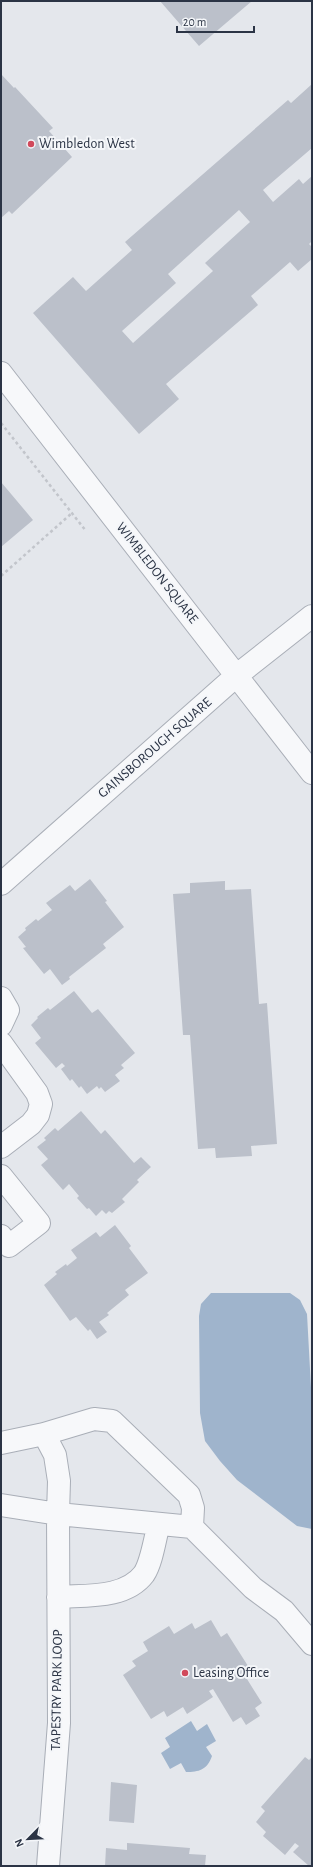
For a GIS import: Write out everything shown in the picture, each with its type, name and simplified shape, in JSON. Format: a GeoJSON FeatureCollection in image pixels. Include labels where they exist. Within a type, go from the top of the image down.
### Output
{"type":"FeatureCollection","features":[{"type":"Feature","properties":{"kind":"street","name":"WIMBLEDON SQUARE"},"geometry":{"type":"LineString","coordinates":[[1,373],[312,773]]}},
{"type":"Feature","properties":{"kind":"street","name":"GAINSBOROUGH SQUARE"},"geometry":{"type":"LineString","coordinates":[[1,884],[236,676],[312,616]]}},
{"type":"Feature","properties":{"kind":"street"},"geometry":{"type":"LineString","coordinates":[[1,998],[8,1010],[1,1025]]}},
{"type":"Feature","properties":{"kind":"street"},"geometry":{"type":"LineString","coordinates":[[1,1042],[37,1093],[41,1104],[38,1115],[31,1124],[1,1147]]}},
{"type":"Feature","properties":{"kind":"street"},"geometry":{"type":"LineString","coordinates":[[1,1176],[39,1223],[9,1246],[1,1236]]}},
{"type":"Feature","properties":{"kind":"street"},"geometry":{"type":"LineString","coordinates":[[1,1442],[44,1434],[94,1419],[112,1421],[189,1495],[193,1508],[192,1527]]}},
{"type":"Feature","properties":{"kind":"street","name":"TAPESTRY PARK LOOP"},"geometry":{"type":"LineString","coordinates":[[44,1434],[55,1455],[59,1481],[59,1723],[48,1866]]}},
{"type":"Feature","properties":{"kind":"street"},"geometry":{"type":"LineString","coordinates":[[1,1505],[58,1514],[192,1527],[253,1588],[284,1611],[312,1644]]}},
{"type":"Feature","properties":{"kind":"street"},"geometry":{"type":"LineString","coordinates":[[58,1597],[110,1594],[129,1587],[144,1573],[150,1558],[159,1524]]}},
{"type":"Feature","properties":{"kind":"path"},"geometry":{"type":"LineString","coordinates":[[1,422],[86,531]]}},
{"type":"Feature","properties":{"kind":"path"},"geometry":{"type":"LineString","coordinates":[[1,576],[72,513]]}},
{"type":"Feature","properties":{"kind":"water"},"geometry":{"type":"Polygon","coordinates":[[[211,1293],[290,1293],[300,1300],[307,1314],[312,1406],[312,1529],[297,1526],[237,1480],[205,1441],[200,1413],[199,1316],[201,1304],[211,1293]]]}},
{"type":"Feature","properties":{"kind":"water"},"geometry":{"type":"Polygon","coordinates":[[[191,1721],[197,1731],[207,1724],[216,1741],[206,1747],[212,1756],[210,1761],[199,1771],[186,1772],[181,1763],[170,1769],[161,1753],[170,1747],[165,1738],[191,1721]]]}},
{"type":"Feature","properties":{"kind":"building"},"geometry":{"type":"Polygon","coordinates":[[[160,1],[252,1],[199,46],[160,1]]]}},
{"type":"Feature","properties":{"kind":"building","name":"Wimbledon West"},"geometry":{"type":"Polygon","coordinates":[[[1,74],[53,128],[49,131],[72,157],[12,214],[9,211],[1,218],[1,74]]]}},
{"type":"Feature","properties":{"kind":"building"},"geometry":{"type":"Polygon","coordinates":[[[312,84],[312,148],[263,190],[273,202],[299,179],[303,184],[312,176],[312,241],[309,244],[312,247],[312,259],[298,271],[290,262],[251,296],[258,305],[166,384],[179,399],[139,434],[33,313],[73,277],[86,291],[132,250],[125,242],[288,100],[291,103],[312,84]],[[239,210],[168,274],[176,283],[122,331],[133,343],[213,271],[205,263],[250,222],[239,210]]]}},
{"type":"Feature","properties":{"kind":"building"},"geometry":{"type":"Polygon","coordinates":[[[1,482],[33,520],[1,547],[1,482]]]}},
{"type":"Feature","properties":{"kind":"building"},"geometry":{"type":"Polygon","coordinates":[[[90,879],[124,927],[103,944],[106,948],[69,977],[70,979],[62,985],[50,969],[44,974],[23,948],[26,947],[18,937],[26,930],[25,928],[36,919],[38,921],[52,910],[46,903],[70,885],[75,891],[90,879]]]}},
{"type":"Feature","properties":{"kind":"building"},"geometry":{"type":"Polygon","coordinates":[[[225,881],[225,890],[251,889],[259,1004],[267,1003],[277,1144],[251,1146],[252,1156],[216,1158],[215,1148],[198,1149],[190,1035],[183,1035],[173,894],[190,893],[190,883],[225,881]]]}},
{"type":"Feature","properties":{"kind":"building"},"geometry":{"type":"Polygon","coordinates":[[[74,991],[92,1013],[98,1009],[135,1053],[121,1065],[124,1068],[115,1075],[120,1081],[105,1092],[101,1087],[99,1089],[97,1086],[87,1094],[81,1086],[79,1088],[72,1079],[70,1081],[61,1069],[65,1066],[62,1063],[56,1068],[35,1043],[41,1038],[31,1025],[38,1018],[37,1017],[48,1008],[50,1010],[74,991]]]}},
{"type":"Feature","properties":{"kind":"building"},"geometry":{"type":"Polygon","coordinates":[[[81,1111],[101,1134],[105,1130],[134,1163],[141,1157],[151,1167],[137,1180],[139,1182],[122,1199],[125,1202],[112,1213],[109,1211],[106,1214],[102,1210],[96,1216],[77,1198],[79,1196],[69,1184],[63,1190],[41,1165],[48,1159],[37,1147],[46,1140],[44,1138],[55,1128],[58,1131],[81,1111]]]}},
{"type":"Feature","properties":{"kind":"building"},"geometry":{"type":"Polygon","coordinates":[[[115,1225],[131,1246],[129,1248],[148,1273],[125,1290],[129,1295],[107,1313],[109,1315],[99,1322],[107,1332],[97,1339],[90,1329],[88,1331],[76,1317],[70,1321],[44,1285],[57,1274],[55,1272],[66,1264],[67,1266],[77,1258],[71,1250],[96,1232],[100,1237],[115,1225]]]}},
{"type":"Feature","properties":{"kind":"building","name":"Leasing Office"},"geometry":{"type":"Polygon","coordinates":[[[211,1620],[221,1637],[227,1633],[248,1666],[242,1671],[262,1703],[255,1708],[260,1716],[246,1725],[241,1717],[233,1722],[213,1689],[209,1691],[213,1697],[187,1714],[183,1707],[167,1717],[164,1711],[151,1719],[123,1675],[136,1666],[132,1661],[148,1651],[143,1642],[169,1626],[174,1634],[192,1623],[195,1629],[211,1620]]]}},
{"type":"Feature","properties":{"kind":"building"},"geometry":{"type":"Polygon","coordinates":[[[305,1757],[309,1760],[312,1757],[312,1866],[309,1866],[293,1852],[299,1846],[295,1843],[285,1855],[263,1836],[266,1832],[256,1822],[265,1811],[261,1807],[305,1757]]]}},
{"type":"Feature","properties":{"kind":"building"},"geometry":{"type":"Polygon","coordinates":[[[111,1782],[137,1785],[134,1823],[109,1821],[111,1782]]]}},
{"type":"Feature","properties":{"kind":"building"},"geometry":{"type":"Polygon","coordinates":[[[127,1843],[190,1848],[189,1854],[206,1855],[205,1866],[105,1866],[106,1848],[127,1850],[127,1843]]]}},
{"type":"Feature","properties":{"kind":"place","name":"Wimbledon West"},"geometry":{"type":"Point","coordinates":[31,144]}},
{"type":"Feature","properties":{"kind":"place","name":"Leasing Office"},"geometry":{"type":"Point","coordinates":[185,1673]}}]}
